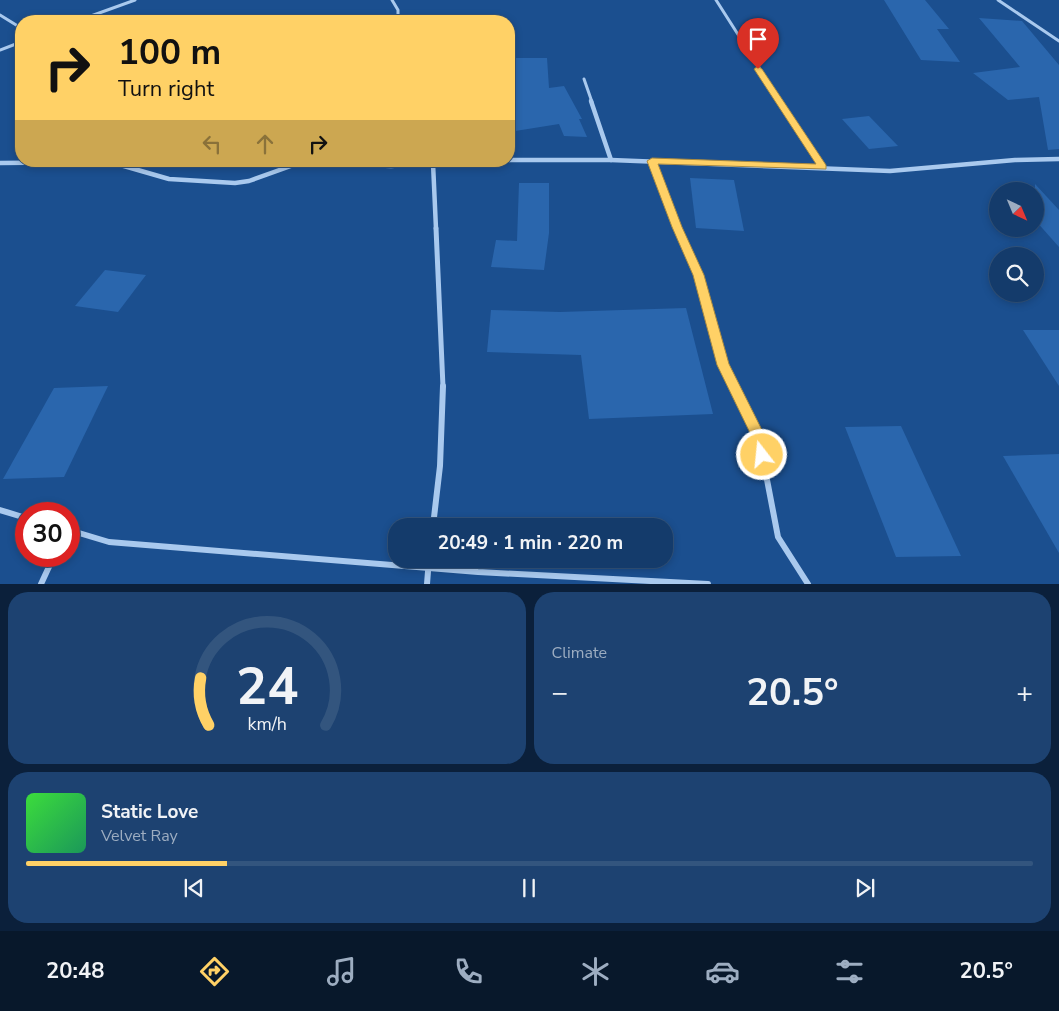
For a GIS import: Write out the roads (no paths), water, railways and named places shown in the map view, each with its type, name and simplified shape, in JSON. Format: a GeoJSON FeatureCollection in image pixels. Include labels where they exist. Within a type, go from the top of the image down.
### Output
{"type":"FeatureCollection","features":[{"type":"Feature","properties":{"kind":"street"},"geometry":{"type":"LineString","coordinates":[[94,15],[135,0]]}},
{"type":"Feature","properties":{"kind":"street"},"geometry":{"type":"LineString","coordinates":[[392,0],[398,10],[398,15]]}},
{"type":"Feature","properties":{"kind":"street"},"geometry":{"type":"LineString","coordinates":[[716,0],[736,36],[823,167]]}},
{"type":"Feature","properties":{"kind":"street"},"geometry":{"type":"LineString","coordinates":[[998,0],[1059,41]]}},
{"type":"Feature","properties":{"kind":"street"},"geometry":{"type":"LineString","coordinates":[[0,15],[15,24]]}},
{"type":"Feature","properties":{"kind":"street"},"geometry":{"type":"LineString","coordinates":[[0,50],[15,44]]}},
{"type":"Feature","properties":{"kind":"street"},"geometry":{"type":"LineString","coordinates":[[584,79],[611,160]]}},
{"type":"Feature","properties":{"kind":"street"},"geometry":{"type":"LineString","coordinates":[[515,160],[652,161],[890,171],[1014,160],[1059,159]]}},
{"type":"Feature","properties":{"kind":"street"},"geometry":{"type":"LineString","coordinates":[[652,161],[677,227],[699,275],[723,365],[759,438],[778,538],[808,584]]}},
{"type":"Feature","properties":{"kind":"street"},"geometry":{"type":"LineString","coordinates":[[0,163],[15,163]]}},
{"type":"Feature","properties":{"kind":"street"},"geometry":{"type":"LineString","coordinates":[[127,167],[169,179],[235,184],[288,167]]}},
{"type":"Feature","properties":{"kind":"street"},"geometry":{"type":"LineString","coordinates":[[433,167],[443,388],[440,466],[434,518]]}},
{"type":"Feature","properties":{"kind":"street"},"geometry":{"type":"LineString","coordinates":[[0,510],[15,515]]}},
{"type":"Feature","properties":{"kind":"street"},"geometry":{"type":"LineString","coordinates":[[80,533],[109,542],[388,565]]}},
{"type":"Feature","properties":{"kind":"street"},"geometry":{"type":"LineString","coordinates":[[41,584],[49,567]]}},
{"type":"Feature","properties":{"kind":"street"},"geometry":{"type":"LineString","coordinates":[[427,584],[428,568],[708,584]]}}]}
